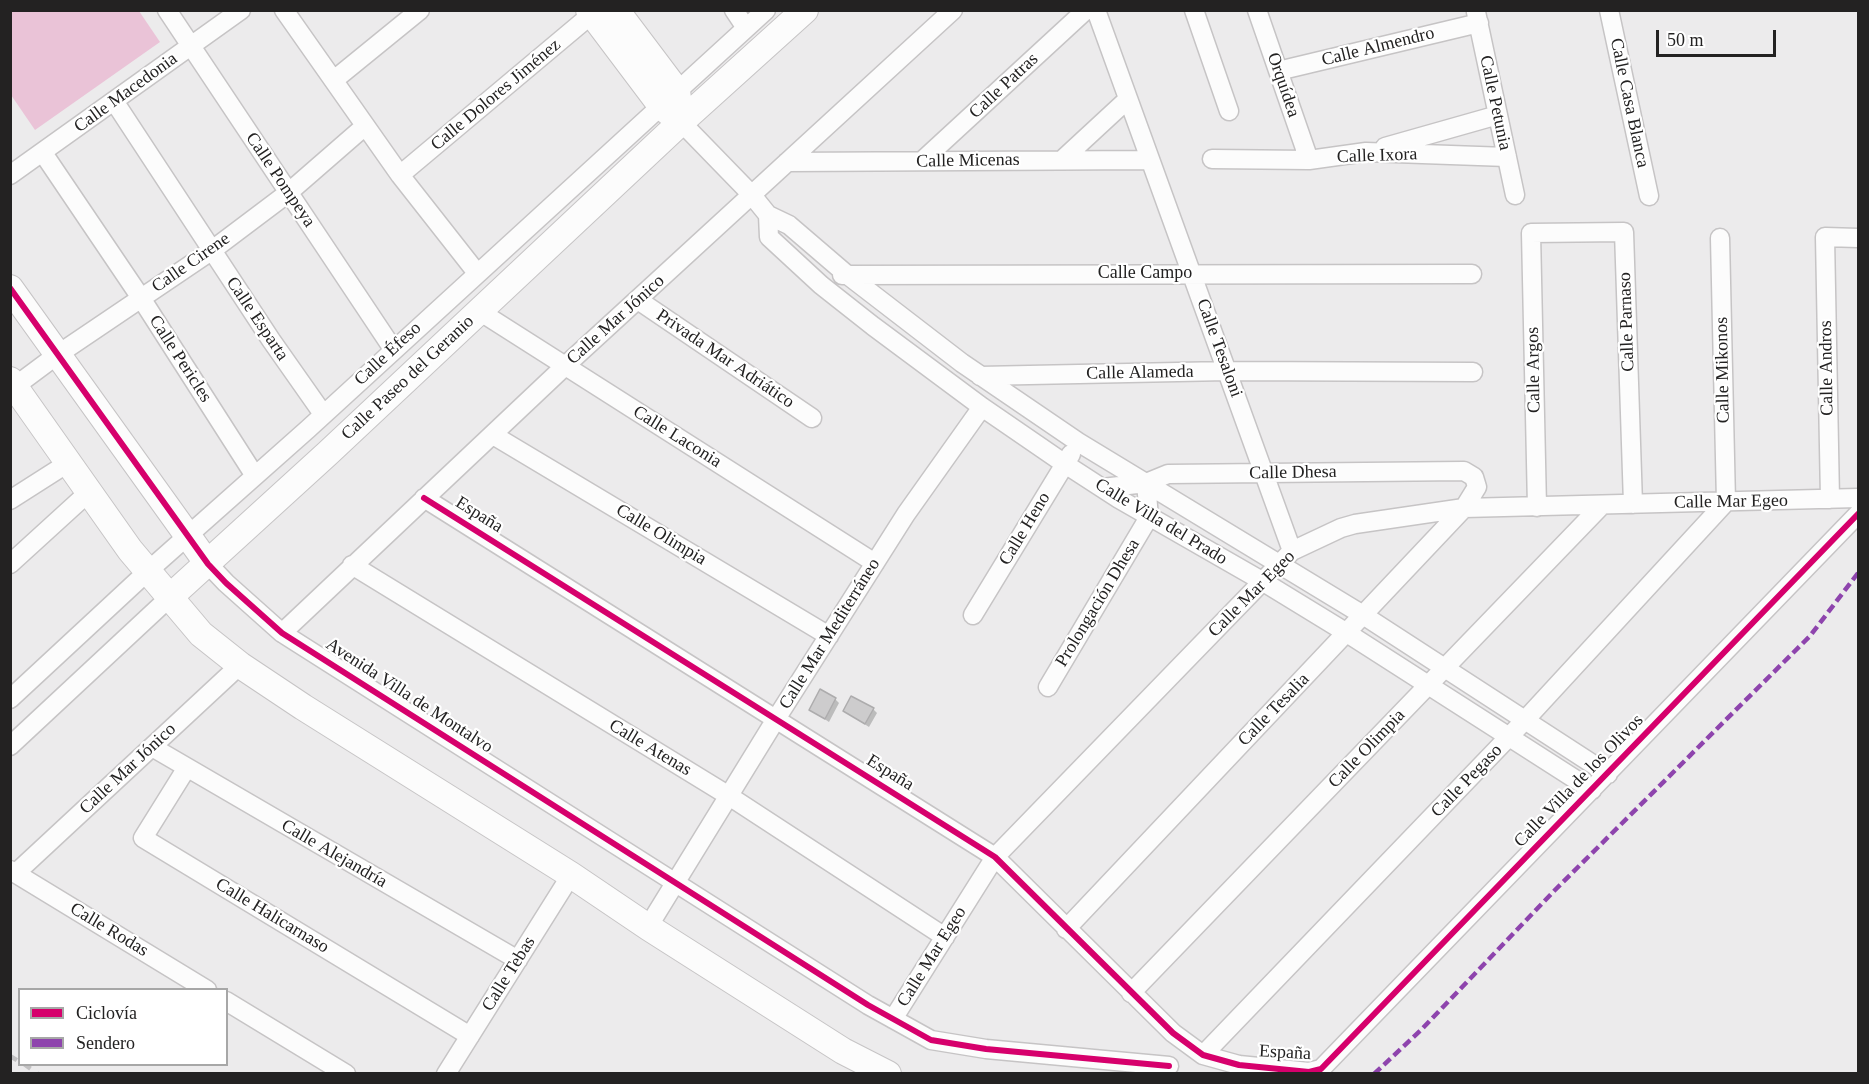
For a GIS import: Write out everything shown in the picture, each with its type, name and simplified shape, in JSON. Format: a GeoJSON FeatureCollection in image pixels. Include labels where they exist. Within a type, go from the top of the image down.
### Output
{"type":"FeatureCollection","features":[{"type":"Feature","properties":{"kind":"street","name":"Calle Pompeya"},"geometry":{"type":"LineString","coordinates":[[167,10],[393,349]]}},
{"type":"Feature","properties":{"kind":"street","name":"Calle Macedonia"},"geometry":{"type":"LineString","coordinates":[[10,175],[241,10]]}},
{"type":"Feature","properties":{"kind":"street"},"geometry":{"type":"LineString","coordinates":[[284,10],[400,175],[477,273]]}},
{"type":"Feature","properties":{"kind":"street"},"geometry":{"type":"LineString","coordinates":[[334,80],[420,10]]}},
{"type":"Feature","properties":{"kind":"street"},"geometry":{"type":"LineString","coordinates":[[734,10],[746,28]]}},
{"type":"Feature","properties":{"kind":"street","name":"Calle Éfeso"},"geometry":{"type":"LineString","coordinates":[[10,699],[477,273],[673,106],[746,28],[766,10]]}},
{"type":"Feature","properties":{"kind":"street","name":"Calle Paseo del Geranio"},"geometry":{"type":"LineString","coordinates":[[10,746],[478,311],[673,106],[805,10]]}},
{"type":"Feature","properties":{"kind":"street","name":"Calle Mar Jónico"},"geometry":{"type":"LineString","coordinates":[[282,633],[565,366],[952,10]]}},
{"type":"Feature","properties":{"kind":"street","name":"Calle Patras"},"geometry":{"type":"LineString","coordinates":[[922,161],[1086,10]]}},
{"type":"Feature","properties":{"kind":"street","name":"Calle Tesaloni"},"geometry":{"type":"LineString","coordinates":[[1096,10],[1292,551]]}},
{"type":"Feature","properties":{"kind":"street"},"geometry":{"type":"LineString","coordinates":[[1194,10],[1229,111]]}},
{"type":"Feature","properties":{"kind":"street","name":"Orquídea"},"geometry":{"type":"LineString","coordinates":[[1257,10],[1309,160]]}},
{"type":"Feature","properties":{"kind":"street","name":"Calle Casa Blanca"},"geometry":{"type":"LineString","coordinates":[[1609,10],[1649,196]]}},
{"type":"Feature","properties":{"kind":"street"},"geometry":{"type":"LineString","coordinates":[[599,12],[673,106]]}},
{"type":"Feature","properties":{"kind":"street","name":"Calle Dolores Jiménez"},"geometry":{"type":"LineString","coordinates":[[400,175],[599,12]]}},
{"type":"Feature","properties":{"kind":"street","name":"Calle Almendro"},"geometry":{"type":"LineString","coordinates":[[1278,71],[1469,18]]}},
{"type":"Feature","properties":{"kind":"street","name":"Calle Petunia"},"geometry":{"type":"LineString","coordinates":[[1469,18],[1498,116],[1515,195]]}},
{"type":"Feature","properties":{"kind":"street"},"geometry":{"type":"LineString","coordinates":[[1062,160],[1128,99]]}},
{"type":"Feature","properties":{"kind":"street","name":"Calle Esparta"},"geometry":{"type":"LineString","coordinates":[[114,101],[323,414]]}},
{"type":"Feature","properties":{"kind":"street","name":"Calle Villa del Prado"},"geometry":{"type":"LineString","coordinates":[[673,106],[768,215],[789,225],[845,273],[981,375],[1078,442],[1364,615],[1608,774]]}},
{"type":"Feature","properties":{"kind":"street"},"geometry":{"type":"LineString","coordinates":[[1366,152],[1498,116]]}},
{"type":"Feature","properties":{"kind":"street","name":"Calle Cirene"},"geometry":{"type":"LineString","coordinates":[[12,386],[212,251],[288,193],[365,126]]}},
{"type":"Feature","properties":{"kind":"street","name":"Calle Ixora"},"geometry":{"type":"LineString","coordinates":[[1212,159],[1309,160],[1366,152],[1507,156]]}},
{"type":"Feature","properties":{"kind":"street","name":"Calle Pericles"},"geometry":{"type":"LineString","coordinates":[[43,153],[141,298],[255,476]]}},
{"type":"Feature","properties":{"kind":"street","name":"Calle Micenas"},"geometry":{"type":"LineString","coordinates":[[787,162],[1150,160]]}},
{"type":"Feature","properties":{"kind":"street","name":"Calle Villa del Prado"},"geometry":{"type":"LineString","coordinates":[[768,215],[769,237],[821,285],[982,407],[1102,488],[1347,633],[1592,790]]}},
{"type":"Feature","properties":{"kind":"street","name":"Calle Parnaso"},"geometry":{"type":"LineString","coordinates":[[1531,233],[1624,232],[1633,504]]}},
{"type":"Feature","properties":{"kind":"street","name":"Calle Argos"},"geometry":{"type":"LineString","coordinates":[[1531,233],[1537,507]]}},
{"type":"Feature","properties":{"kind":"street","name":"Calle Andros"},"geometry":{"type":"LineString","coordinates":[[1830,499],[1825,237],[1858,238]]}},
{"type":"Feature","properties":{"kind":"street","name":"Calle Mikonos"},"geometry":{"type":"LineString","coordinates":[[1720,238],[1726,502]]}},
{"type":"Feature","properties":{"kind":"street","name":"Calle Campo"},"geometry":{"type":"LineString","coordinates":[[821,285],[845,273],[1472,274]]}},
{"type":"Feature","properties":{"kind":"street","name":"Avenida Villa de Montalvo"},"geometry":{"type":"LineString","coordinates":[[10,288],[208,564],[282,633],[675,884],[893,1019],[931,1040],[986,1049],[1168,1070]]}},
{"type":"Feature","properties":{"kind":"street","name":"Privada Mar Adriático"},"geometry":{"type":"LineString","coordinates":[[638,300],[812,418]]}},
{"type":"Feature","properties":{"kind":"street","name":"Calle Laconia"},"geometry":{"type":"LineString","coordinates":[[478,311],[875,563]]}},
{"type":"Feature","properties":{"kind":"street","name":"Calle Alameda"},"geometry":{"type":"LineString","coordinates":[[953,385],[981,375],[1227,371],[1473,372]]}},
{"type":"Feature","properties":{"kind":"street"},"geometry":{"type":"LineString","coordinates":[[12,386],[148,571],[201,634],[240,665],[313,714],[571,874],[648,927],[843,1051],[888,1074]]}},
{"type":"Feature","properties":{"kind":"street","name":"Calle Mar Mediterráneo"},"geometry":{"type":"LineString","coordinates":[[648,927],[906,514],[982,407]]}},
{"type":"Feature","properties":{"kind":"street","name":"Calle Olimpia"},"geometry":{"type":"LineString","coordinates":[[493,435],[829,636]]}},
{"type":"Feature","properties":{"kind":"street","name":"Calle Heno"},"geometry":{"type":"LineString","coordinates":[[973,615],[1078,442]]}},
{"type":"Feature","properties":{"kind":"street"},"geometry":{"type":"LineString","coordinates":[[10,500],[68,463]]}},
{"type":"Feature","properties":{"kind":"street","name":"Calle Dhesa"},"geometry":{"type":"LineString","coordinates":[[1102,488],[1146,483],[1168,474],[1464,471],[1474,477],[1477,487]]}},
{"type":"Feature","properties":{"kind":"street"},"geometry":{"type":"LineString","coordinates":[[1146,483],[1149,517]]}},
{"type":"Feature","properties":{"kind":"street","name":"Calle Tesalia"},"geometry":{"type":"LineString","coordinates":[[1066,929],[1464,508],[1477,487]]}},
{"type":"Feature","properties":{"kind":"street"},"geometry":{"type":"LineString","coordinates":[[10,564],[89,492]]}},
{"type":"Feature","properties":{"kind":"street","name":"España"},"geometry":{"type":"LineString","coordinates":[[424,498],[994,857],[1173,1033],[1203,1054],[1239,1065],[1309,1072],[1322,1069]]}},
{"type":"Feature","properties":{"kind":"street","name":"Calle Mar Egeo"},"geometry":{"type":"LineString","coordinates":[[893,1019],[994,857],[1292,551],[1341,528],[1355,524],[1464,508],[1858,498]]}},
{"type":"Feature","properties":{"kind":"street","name":"Calle Pegaso"},"geometry":{"type":"LineString","coordinates":[[1203,1054],[1526,720],[1726,502]]}},
{"type":"Feature","properties":{"kind":"street","name":"Calle Olimpia"},"geometry":{"type":"LineString","coordinates":[[1131,993],[1602,505]]}},
{"type":"Feature","properties":{"kind":"street","name":"Calle Villa de los Olivos"},"geometry":{"type":"LineString","coordinates":[[1322,1069],[1858,514]]}},
{"type":"Feature","properties":{"kind":"street","name":"Prolongación Dhesa"},"geometry":{"type":"LineString","coordinates":[[1048,687],[1149,517]]}},
{"type":"Feature","properties":{"kind":"street","name":"Calle Atenas"},"geometry":{"type":"LineString","coordinates":[[352,565],[729,796],[945,936]]}},
{"type":"Feature","properties":{"kind":"street","name":"Calle Mar Jónico"},"geometry":{"type":"LineString","coordinates":[[13,872],[240,665]]}},
{"type":"Feature","properties":{"kind":"street","name":"Calle Alejandría"},"geometry":{"type":"LineString","coordinates":[[152,747],[186,769],[518,960]]}},
{"type":"Feature","properties":{"kind":"street","name":"Calle Halicarnaso"},"geometry":{"type":"LineString","coordinates":[[186,769],[143,838],[470,1036]]}},
{"type":"Feature","properties":{"kind":"street","name":"Calle Rodas"},"geometry":{"type":"LineString","coordinates":[[13,872],[204,988]]}},
{"type":"Feature","properties":{"kind":"street","name":"Calle Tebas"},"geometry":{"type":"LineString","coordinates":[[446,1074],[571,874]]}},
{"type":"Feature","properties":{"kind":"street"},"geometry":{"type":"LineString","coordinates":[[228,1002],[346,1074]]}},
{"type":"Feature","properties":{"kind":"street"},"geometry":{"type":"LineString","coordinates":[[1168,1070],[1173,1033]]}},
{"type":"Feature","properties":{"kind":"shaded area"},"geometry":{"type":"Polygon","coordinates":[[[10,11],[139,11],[160,42],[35,130],[11,95],[10,11]]]}},
{"type":"Feature","properties":{"kind":"building"},"geometry":{"type":"Polygon","coordinates":[[[820,689],[836,698],[825,719],[809,710],[820,689]]]}},
{"type":"Feature","properties":{"kind":"building"},"geometry":{"type":"Polygon","coordinates":[[[851,696],[874,708],[865,724],[843,711],[851,696]]]}},
{"type":"Feature","properties":{"kind":"railway"},"geometry":{"type":"LineString","coordinates":[[10,1056],[18,1061]]}},
{"type":"Feature","properties":{"kind":"railway"},"geometry":{"type":"LineString","coordinates":[[27,1066],[38,1074]]}},
{"type":"Feature","properties":{"kind":"marked path"},"geometry":{"type":"LineString","coordinates":[[1374,1074],[1421,1030],[1555,890],[1810,636],[1858,573]]}},
{"type":"Feature","properties":{"kind":"cycle path"},"geometry":{"type":"LineString","coordinates":[[10,288],[208,564],[282,633],[868,1005],[931,1040],[986,1049],[1169,1066]]}},
{"type":"Feature","properties":{"kind":"cycle path"},"geometry":{"type":"LineString","coordinates":[[424,498],[995,857],[1173,1033],[1203,1055],[1239,1065],[1309,1072],[1321,1069],[1858,514]]}}]}
